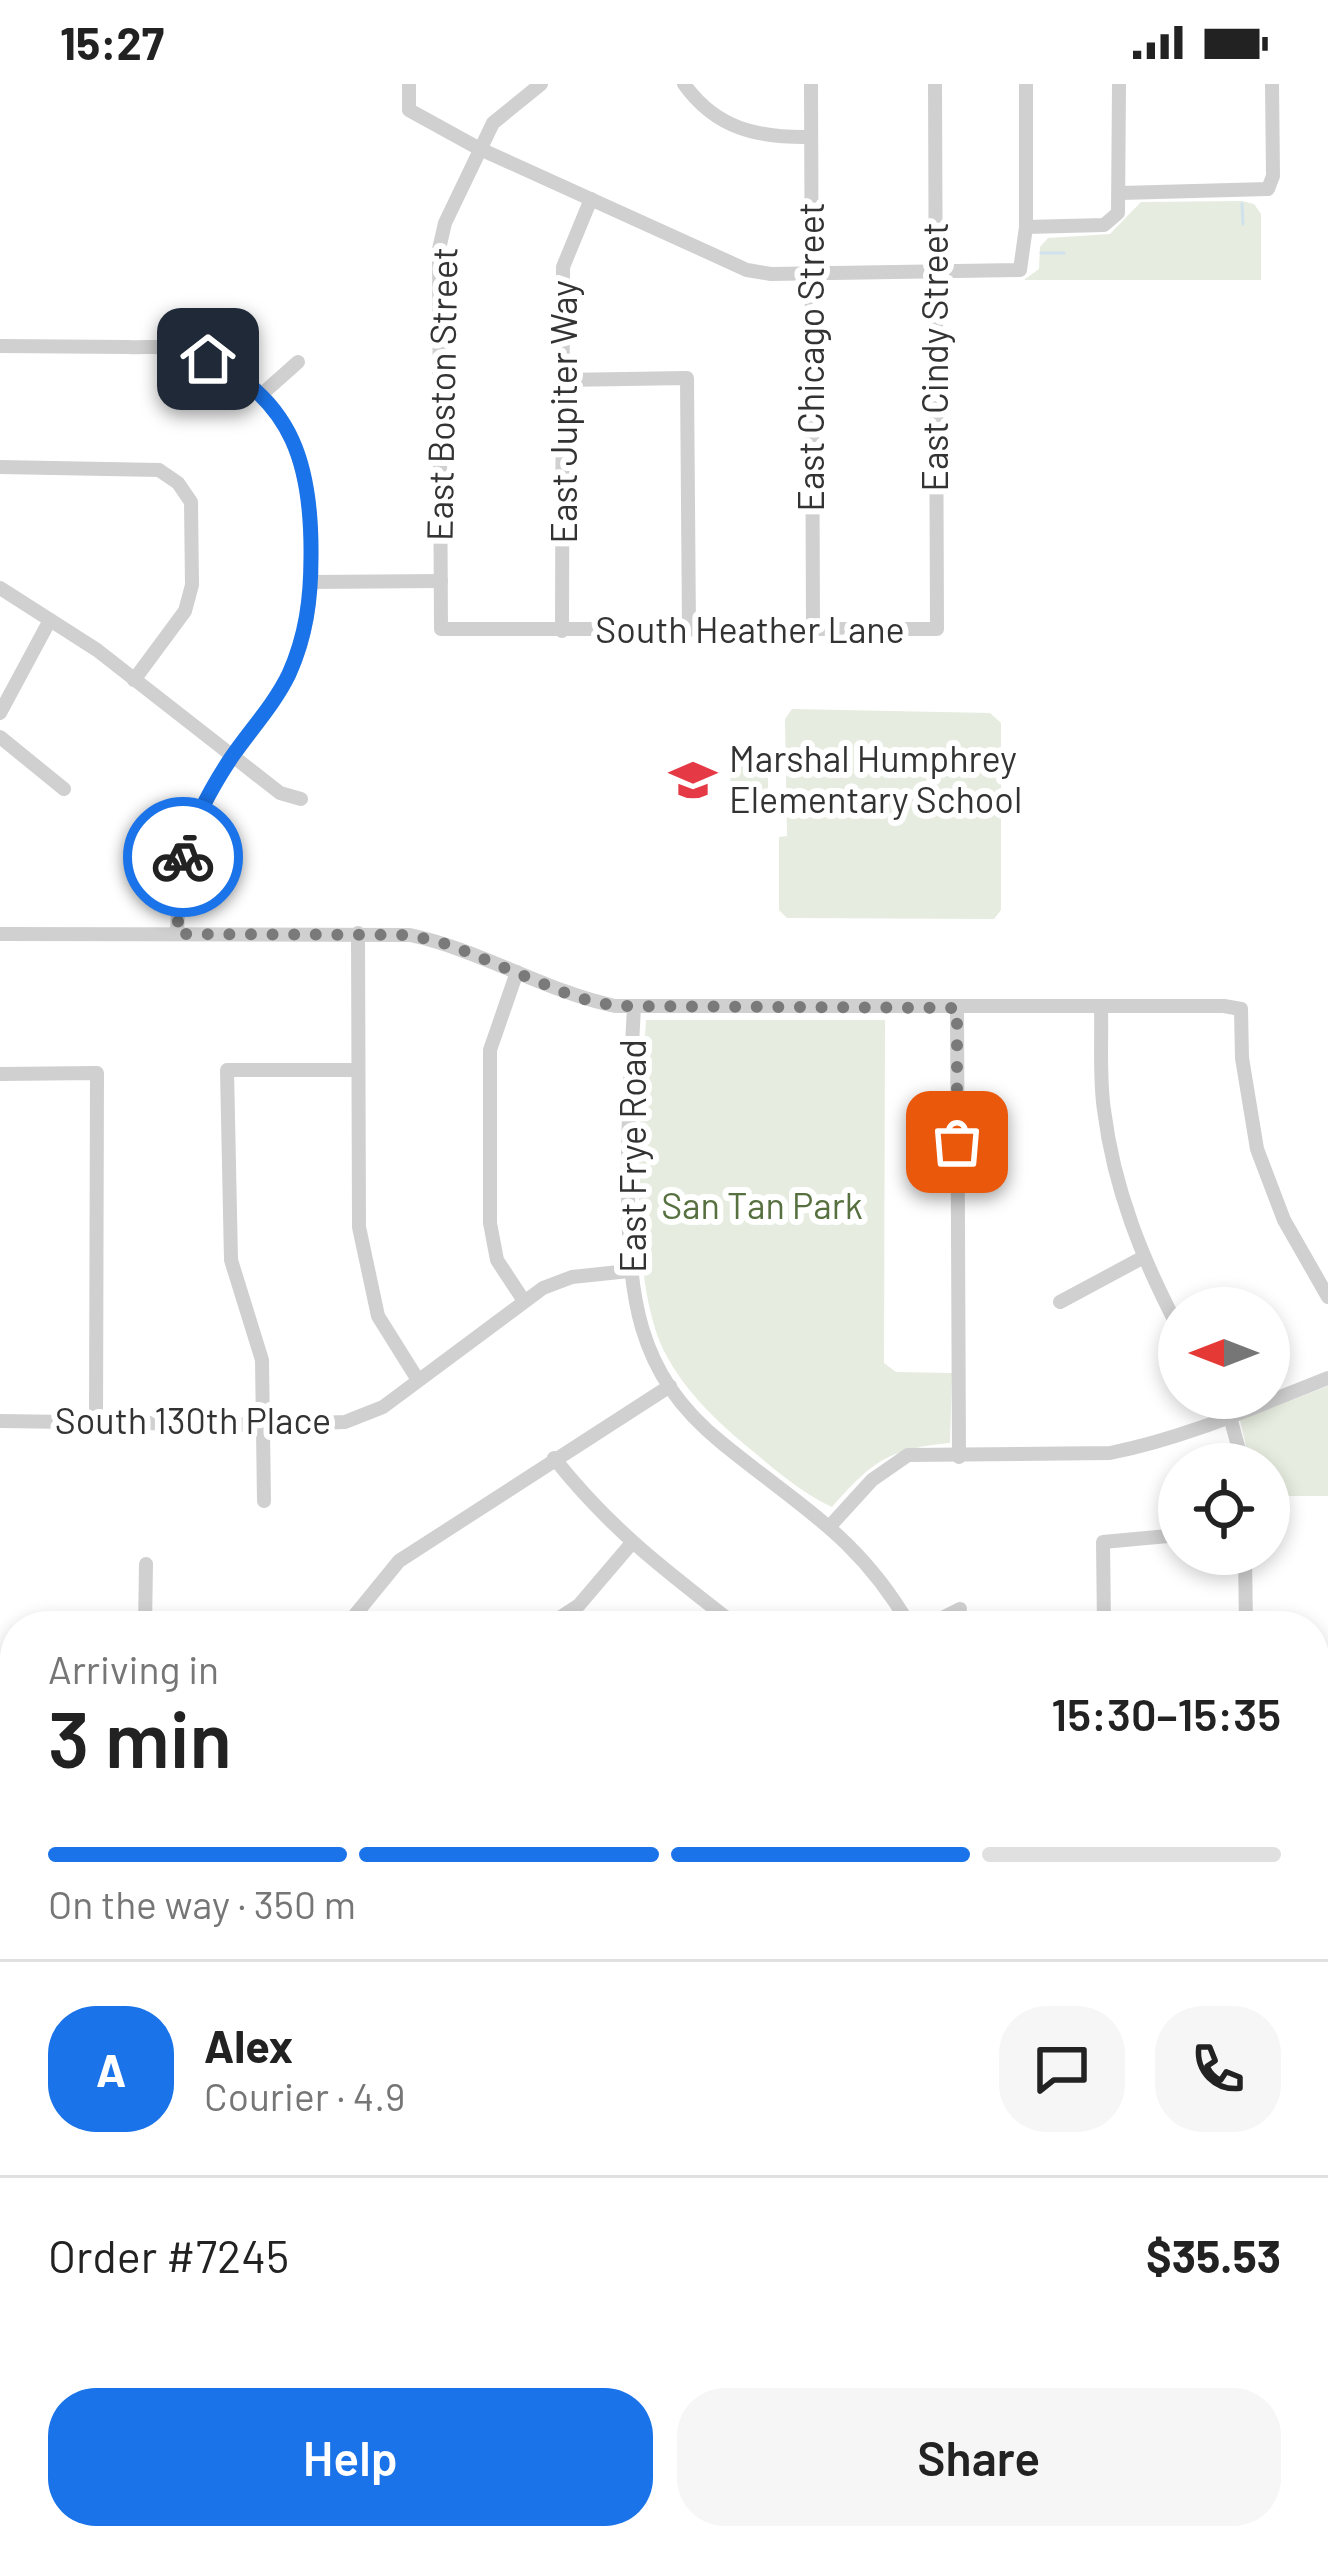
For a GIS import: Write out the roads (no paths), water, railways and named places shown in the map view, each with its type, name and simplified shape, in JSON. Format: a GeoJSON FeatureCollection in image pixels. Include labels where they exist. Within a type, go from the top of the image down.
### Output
{"type":"FeatureCollection","features":[{"type":"Feature","properties":{"kind":"street"},"geometry":{"type":"LineString","coordinates":[[409,84],[409,110],[478,148],[747,270],[810,274],[1020,270],[1026,227],[1026,84]]}},
{"type":"Feature","properties":{"kind":"street","name":"East Boston Street"},"geometry":{"type":"LineString","coordinates":[[541,84],[494,123],[478,148],[445,224],[440,249],[441,629],[562,631]]}},
{"type":"Feature","properties":{"kind":"street"},"geometry":{"type":"LineString","coordinates":[[684,84],[722,122],[749,134],[811,137]]}},
{"type":"Feature","properties":{"kind":"street","name":"East Chicago Street"},"geometry":{"type":"LineString","coordinates":[[811,84],[813,630]]}},
{"type":"Feature","properties":{"kind":"street","name":"East Cindy Street"},"geometry":{"type":"LineString","coordinates":[[934,84],[937,629]]}},
{"type":"Feature","properties":{"kind":"street"},"geometry":{"type":"LineString","coordinates":[[1026,227],[1104,225],[1118,213],[1119,84]]}},
{"type":"Feature","properties":{"kind":"street"},"geometry":{"type":"LineString","coordinates":[[1120,193],[1268,189],[1273,176],[1272,84]]}},
{"type":"Feature","properties":{"kind":"street","name":"East Jupiter Way"},"geometry":{"type":"LineString","coordinates":[[562,631],[563,267],[591,199]]}},
{"type":"Feature","properties":{"kind":"street"},"geometry":{"type":"LineString","coordinates":[[0,346],[178,348],[235,373],[262,394],[291,434],[304,465],[312,517],[305,635],[287,678],[204,803],[181,864],[177,934]]}},
{"type":"Feature","properties":{"kind":"street"},"geometry":{"type":"LineString","coordinates":[[262,394],[298,362]]}},
{"type":"Feature","properties":{"kind":"street"},"geometry":{"type":"LineString","coordinates":[[562,380],[687,378],[689,630]]}},
{"type":"Feature","properties":{"kind":"street"},"geometry":{"type":"LineString","coordinates":[[0,467],[159,470],[178,483],[191,502],[192,585],[184,611],[134,680]]}},
{"type":"Feature","properties":{"kind":"street"},"geometry":{"type":"LineString","coordinates":[[311,583],[441,581]]}},
{"type":"Feature","properties":{"kind":"street"},"geometry":{"type":"LineString","coordinates":[[0,588],[134,680],[280,793],[301,799]]}},
{"type":"Feature","properties":{"kind":"street"},"geometry":{"type":"LineString","coordinates":[[0,713],[50,620]]}},
{"type":"Feature","properties":{"kind":"street","name":"South Heather Lane"},"geometry":{"type":"LineString","coordinates":[[562,631],[937,629]]}},
{"type":"Feature","properties":{"kind":"street"},"geometry":{"type":"LineString","coordinates":[[0,737],[64,789]]}},
{"type":"Feature","properties":{"kind":"street"},"geometry":{"type":"LineString","coordinates":[[358,933],[362,1251],[378,1316],[418,1380]]}},
{"type":"Feature","properties":{"kind":"street"},"geometry":{"type":"LineString","coordinates":[[0,934],[358,933],[429,939],[575,997],[634,1006],[1240,1009],[1242,1058],[1261,1163],[1284,1220],[1328,1297]]}},
{"type":"Feature","properties":{"kind":"street"},"geometry":{"type":"LineString","coordinates":[[517,972],[490,1050],[490,1223],[496,1260],[524,1301]]}},
{"type":"Feature","properties":{"kind":"street","name":"East Frye Road"},"geometry":{"type":"LineString","coordinates":[[634,1006],[627,1143],[629,1271],[644,1335],[670,1386],[711,1434],[831,1525],[880,1579],[900,1611]]}},
{"type":"Feature","properties":{"kind":"street"},"geometry":{"type":"LineString","coordinates":[[1101,1007],[1103,1107],[1116,1178],[1142,1258],[1158,1289]]}},
{"type":"Feature","properties":{"kind":"street"},"geometry":{"type":"LineString","coordinates":[[957,1008],[959,1457]]}},
{"type":"Feature","properties":{"kind":"street"},"geometry":{"type":"LineString","coordinates":[[264,1501],[262,1360],[231,1261],[227,1070],[358,1070]]}},
{"type":"Feature","properties":{"kind":"street"},"geometry":{"type":"LineString","coordinates":[[0,1074],[97,1073],[96,1423]]}},
{"type":"Feature","properties":{"kind":"street"},"geometry":{"type":"LineString","coordinates":[[1060,1302],[1142,1258]]}},
{"type":"Feature","properties":{"kind":"street","name":"South 130th Place"},"geometry":{"type":"LineString","coordinates":[[0,1421],[265,1426],[345,1422],[382,1407],[543,1288],[572,1277],[629,1271]]}},
{"type":"Feature","properties":{"kind":"street"},"geometry":{"type":"LineString","coordinates":[[1290,1393],[1328,1378]]}},
{"type":"Feature","properties":{"kind":"street"},"geometry":{"type":"LineString","coordinates":[[358,1611],[399,1562],[670,1386]]}},
{"type":"Feature","properties":{"kind":"street"},"geometry":{"type":"LineString","coordinates":[[831,1525],[872,1480],[908,1455],[1111,1453],[1224,1419]]}},
{"type":"Feature","properties":{"kind":"street"},"geometry":{"type":"LineString","coordinates":[[554,1458],[631,1544],[718,1611]]}},
{"type":"Feature","properties":{"kind":"street"},"geometry":{"type":"LineString","coordinates":[[1104,1611],[1103,1542],[1158,1536]]}},
{"type":"Feature","properties":{"kind":"street"},"geometry":{"type":"LineString","coordinates":[[570,1611],[631,1544]]}},
{"type":"Feature","properties":{"kind":"street"},"geometry":{"type":"LineString","coordinates":[[145,1611],[146,1564]]}},
{"type":"Feature","properties":{"kind":"street"},"geometry":{"type":"LineString","coordinates":[[1245,1575],[1246,1611]]}},
{"type":"Feature","properties":{"kind":"street"},"geometry":{"type":"LineString","coordinates":[[956,1611],[960,1609]]}},
{"type":"Feature","properties":{"kind":"waterway"},"geometry":{"type":"LineString","coordinates":[[1242,204],[1243,224]]}},
{"type":"Feature","properties":{"kind":"waterway"},"geometry":{"type":"LineString","coordinates":[[1041,253],[1064,253]]}},
{"type":"Feature","properties":{"kind":"place","name":"Marshal Humphrey Elementary School"},"geometry":{"type":"Point","coordinates":[693,780]}},
{"type":"Feature","properties":{"kind":"park label","name":"San Tan Park"},"geometry":{"type":"Point","coordinates":[762,1206]}}]}
